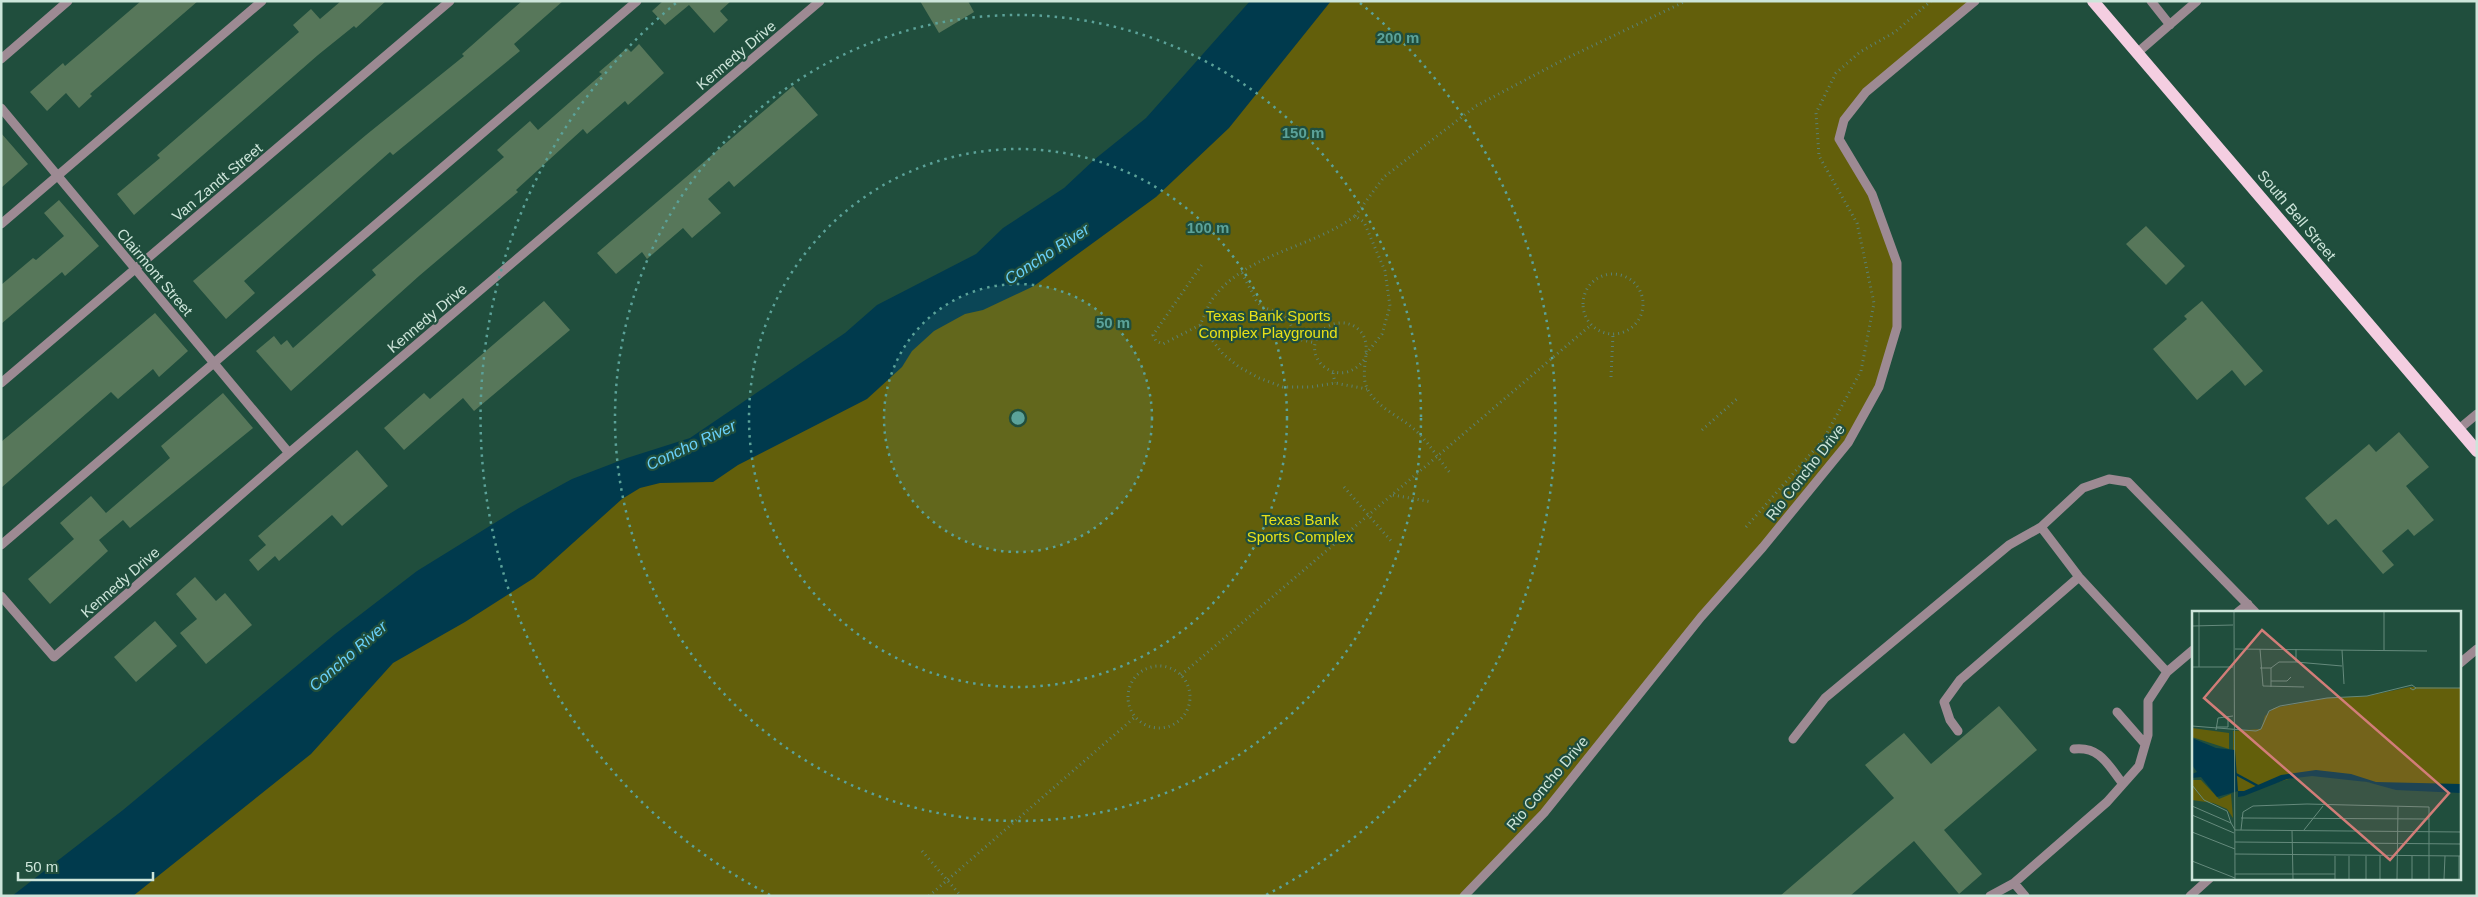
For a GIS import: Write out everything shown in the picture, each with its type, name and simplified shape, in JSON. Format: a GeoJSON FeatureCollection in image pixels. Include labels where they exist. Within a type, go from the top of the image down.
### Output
{"type":"FeatureCollection","features":[{"type":"Feature","properties":{"kind":"main road","name":"South Bell Street"},"geometry":{"type":"LineString","coordinates":[[2096,3],[2477,450]]}},
{"type":"Feature","properties":{"kind":"street"},"geometry":{"type":"LineString","coordinates":[[1,59],[68,1]]}},
{"type":"Feature","properties":{"kind":"street"},"geometry":{"type":"LineString","coordinates":[[1,224],[262,1]]}},
{"type":"Feature","properties":{"kind":"street","name":"Van Zandt Street"},"geometry":{"type":"LineString","coordinates":[[1,383],[450,1]]}},
{"type":"Feature","properties":{"kind":"street"},"geometry":{"type":"LineString","coordinates":[[1,545],[637,1]]}},
{"type":"Feature","properties":{"kind":"street","name":"Kennedy Drive"},"geometry":{"type":"LineString","coordinates":[[1,596],[54,657],[289,453],[820,1]]}},
{"type":"Feature","properties":{"kind":"street","name":"Rio Concho Drive"},"geometry":{"type":"LineString","coordinates":[[1464,896],[1544,813],[1701,618],[1763,547],[1848,443],[1878,386],[1897,327],[1897,263],[1872,194],[1839,139],[1844,120],[1866,92],[1975,1]]}},
{"type":"Feature","properties":{"kind":"street"},"geometry":{"type":"LineString","coordinates":[[2151,1],[2170,24]]}},
{"type":"Feature","properties":{"kind":"street"},"geometry":{"type":"LineString","coordinates":[[2137,53],[2197,1]]}},
{"type":"Feature","properties":{"kind":"street","name":"Clairmont Street"},"geometry":{"type":"LineString","coordinates":[[1,108],[289,453]]}},
{"type":"Feature","properties":{"kind":"street"},"geometry":{"type":"LineString","coordinates":[[2459,429],[2477,414]]}},
{"type":"Feature","properties":{"kind":"street"},"geometry":{"type":"LineString","coordinates":[[1793,739],[1825,698],[2009,545],[2041,527],[2083,488],[2108,479],[2128,482],[2254,611]]}},
{"type":"Feature","properties":{"kind":"street"},"geometry":{"type":"LineString","coordinates":[[2041,527],[2079,576],[2167,672]]}},
{"type":"Feature","properties":{"kind":"street"},"geometry":{"type":"LineString","coordinates":[[1958,730],[1950,720],[1944,702],[1960,680],[2079,576]]}},
{"type":"Feature","properties":{"kind":"street"},"geometry":{"type":"LineString","coordinates":[[2239,611],[2248,604]]}},
{"type":"Feature","properties":{"kind":"street"},"geometry":{"type":"LineString","coordinates":[[2460,663],[2477,648]]}},
{"type":"Feature","properties":{"kind":"street"},"geometry":{"type":"LineString","coordinates":[[1990,896],[2014,883],[2107,802],[2139,766],[2148,735],[2148,702],[2167,672],[2192,651]]}},
{"type":"Feature","properties":{"kind":"street"},"geometry":{"type":"LineString","coordinates":[[2117,712],[2145,744]]}},
{"type":"Feature","properties":{"kind":"street"},"geometry":{"type":"LineString","coordinates":[[2074,749],[2087,748],[2097,752],[2123,784]]}},
{"type":"Feature","properties":{"kind":"street"},"geometry":{"type":"LineString","coordinates":[[2190,896],[2208,880]]}},
{"type":"Feature","properties":{"kind":"street"},"geometry":{"type":"LineString","coordinates":[[2014,883],[2026,896]]}},
{"type":"Feature","properties":{"kind":"path"},"geometry":{"type":"LineString","coordinates":[[1203,263],[1153,335],[1156,341],[1162,344],[1200,325],[1211,301],[1225,286],[1242,273],[1272,255],[1340,228],[1355,216],[1384,177],[1476,106],[1565,59],[1686,1]]}},
{"type":"Feature","properties":{"kind":"path"},"geometry":{"type":"LineString","coordinates":[[1746,527],[1817,447],[1828,431],[1861,371],[1874,303],[1857,223],[1819,156],[1816,113],[1836,73],[1860,52],[1895,32],[1931,1]]}},
{"type":"Feature","properties":{"kind":"path"},"geometry":{"type":"LineString","coordinates":[[1355,216],[1364,222],[1385,271],[1390,306],[1382,334],[1366,354]]}},
{"type":"Feature","properties":{"kind":"path"},"geometry":{"type":"LineString","coordinates":[[1242,273],[1256,300],[1262,307],[1281,313],[1289,321],[1297,339],[1316,342]]}},
{"type":"Feature","properties":{"kind":"path"},"geometry":{"type":"LineString","coordinates":[[1606,274],[1617,274],[1626,277],[1638,288],[1643,308],[1636,322],[1629,329],[1613,334],[1600,331],[1592,325],[1583,308],[1583,298],[1587,288],[1597,278],[1606,274]]}},
{"type":"Feature","properties":{"kind":"path"},"geometry":{"type":"LineString","coordinates":[[1364,360],[1350,372],[1333,373],[1320,364],[1316,356],[1316,342],[1319,334],[1326,328],[1340,322],[1350,324],[1363,335],[1367,348],[1364,360],[1367,389],[1377,401],[1415,430],[1451,474]]}},
{"type":"Feature","properties":{"kind":"path"},"geometry":{"type":"LineString","coordinates":[[1200,325],[1223,354],[1239,367],[1259,378],[1283,387],[1311,387],[1334,383],[1367,389]]}},
{"type":"Feature","properties":{"kind":"path"},"geometry":{"type":"LineString","coordinates":[[1181,674],[1592,325]]}},
{"type":"Feature","properties":{"kind":"path"},"geometry":{"type":"LineString","coordinates":[[1611,377],[1613,334]]}},
{"type":"Feature","properties":{"kind":"path"},"geometry":{"type":"LineString","coordinates":[[1333,373],[1334,383]]}},
{"type":"Feature","properties":{"kind":"path"},"geometry":{"type":"LineString","coordinates":[[1702,430],[1738,398]]}},
{"type":"Feature","properties":{"kind":"path"},"geometry":{"type":"LineString","coordinates":[[1344,487],[1370,514],[1392,542]]}},
{"type":"Feature","properties":{"kind":"path"},"geometry":{"type":"LineString","coordinates":[[1392,494],[1432,502]]}},
{"type":"Feature","properties":{"kind":"path"},"geometry":{"type":"LineString","coordinates":[[1158,666],[1169,667],[1181,674],[1188,683],[1190,705],[1177,722],[1167,727],[1156,728],[1146,725],[1135,717],[1128,700],[1132,682],[1138,674],[1148,668],[1158,666]]}},
{"type":"Feature","properties":{"kind":"path"},"geometry":{"type":"LineString","coordinates":[[929,896],[1135,717]]}},
{"type":"Feature","properties":{"kind":"path"},"geometry":{"type":"LineString","coordinates":[[922,851],[960,896]]}},
{"type":"Feature","properties":{"kind":"green space","name":"Texas Bank Sports Complex"},"geometry":{"type":"Polygon","coordinates":[[[1302,1],[1975,1],[1866,92],[1844,120],[1839,139],[1872,194],[1897,263],[1897,327],[1879,387],[1848,443],[1544,813],[1464,896],[75,896],[428,585],[976,300],[1302,1]]]}},
{"type":"Feature","properties":{"kind":"water","name":"Concho River"},"geometry":{"type":"Polygon","coordinates":[[[1250,1],[1331,1],[1229,128],[1156,197],[1034,286],[983,310],[965,314],[934,331],[912,351],[902,367],[867,399],[738,465],[713,482],[660,483],[640,488],[622,499],[534,578],[465,622],[393,663],[311,754],[133,896],[12,896],[123,810],[335,634],[417,571],[519,508],[572,479],[627,458],[690,438],[845,333],[877,305],[976,254],[1003,228],[1064,188],[1095,159],[1146,118],[1250,1]]]}},
{"type":"Feature","properties":{"kind":"building"},"geometry":{"type":"Polygon","coordinates":[[[141,1],[198,1],[90,94],[92,96],[79,108],[66,93],[47,111],[30,92],[63,63],[65,66],[141,1]]]}},
{"type":"Feature","properties":{"kind":"building"},"geometry":{"type":"Polygon","coordinates":[[[341,1],[386,1],[356,28],[354,26],[318,55],[134,215],[117,194],[160,158],[157,155],[299,32],[293,25],[311,9],[320,19],[341,1]]]}},
{"type":"Feature","properties":{"kind":"building"},"geometry":{"type":"Polygon","coordinates":[[[522,1],[563,1],[514,44],[520,51],[393,155],[390,152],[244,281],[255,293],[226,319],[193,281],[366,135],[464,56],[462,54],[522,1]]]}},
{"type":"Feature","properties":{"kind":"building"},"geometry":{"type":"Polygon","coordinates":[[[663,1],[731,1],[720,11],[728,20],[714,33],[689,5],[665,25],[652,11],[663,1]]]}},
{"type":"Feature","properties":{"kind":"building"},"geometry":{"type":"Polygon","coordinates":[[[920,1],[968,1],[974,12],[939,33],[920,1]]]}},
{"type":"Feature","properties":{"kind":"building"},"geometry":{"type":"Polygon","coordinates":[[[639,44],[664,73],[628,105],[625,101],[587,134],[583,129],[516,190],[518,192],[419,276],[291,391],[256,351],[274,336],[281,345],[287,340],[293,348],[376,275],[372,270],[504,157],[497,150],[530,121],[538,130],[602,74],[599,72],[627,48],[631,52],[639,44]]]}},
{"type":"Feature","properties":{"kind":"building"},"geometry":{"type":"Polygon","coordinates":[[[793,86],[818,115],[734,187],[729,181],[708,199],[721,213],[692,238],[683,228],[647,259],[642,252],[616,274],[597,253],[793,86]]]}},
{"type":"Feature","properties":{"kind":"building"},"geometry":{"type":"Polygon","coordinates":[[[1,133],[28,164],[1,188],[1,133]]]}},
{"type":"Feature","properties":{"kind":"building"},"geometry":{"type":"Polygon","coordinates":[[[59,200],[99,246],[65,276],[62,272],[1,324],[1,285],[33,258],[36,260],[64,236],[44,213],[59,200]]]}},
{"type":"Feature","properties":{"kind":"building"},"geometry":{"type":"Polygon","coordinates":[[[2146,226],[2185,266],[2166,285],[2126,244],[2146,226]]]}},
{"type":"Feature","properties":{"kind":"building"},"geometry":{"type":"Polygon","coordinates":[[[544,301],[570,330],[474,411],[463,398],[404,450],[384,428],[424,393],[430,399],[544,301]]]}},
{"type":"Feature","properties":{"kind":"building"},"geometry":{"type":"Polygon","coordinates":[[[2202,301],[2263,371],[2245,386],[2232,370],[2197,400],[2153,349],[2187,319],[2184,316],[2202,301]]]}},
{"type":"Feature","properties":{"kind":"building"},"geometry":{"type":"Polygon","coordinates":[[[155,313],[188,351],[159,377],[153,369],[118,399],[111,392],[1,488],[1,442],[155,313]]]}},
{"type":"Feature","properties":{"kind":"building"},"geometry":{"type":"Polygon","coordinates":[[[223,393],[253,428],[130,528],[123,520],[99,540],[108,551],[50,604],[28,579],[74,539],[60,523],[91,496],[106,513],[170,458],[161,446],[223,393]]]}},
{"type":"Feature","properties":{"kind":"building"},"geometry":{"type":"Polygon","coordinates":[[[2399,432],[2429,467],[2406,486],[2434,520],[2414,536],[2408,529],[2382,551],[2394,565],[2383,574],[2336,519],[2328,525],[2305,498],[2369,444],[2376,452],[2399,432]]]}},
{"type":"Feature","properties":{"kind":"building"},"geometry":{"type":"Polygon","coordinates":[[[357,450],[388,486],[342,526],[332,515],[279,561],[275,556],[258,571],[249,560],[266,545],[258,536],[357,450]]]}},
{"type":"Feature","properties":{"kind":"building"},"geometry":{"type":"Polygon","coordinates":[[[195,577],[216,601],[225,593],[252,625],[206,664],[180,633],[197,619],[176,594],[195,577]]]}},
{"type":"Feature","properties":{"kind":"building"},"geometry":{"type":"Polygon","coordinates":[[[155,621],[177,646],[136,682],[114,657],[155,621]]]}},
{"type":"Feature","properties":{"kind":"building"},"geometry":{"type":"Polygon","coordinates":[[[1999,706],[2037,750],[1944,830],[1982,874],[1959,894],[1914,841],[1850,896],[1780,896],[1894,798],[1865,765],[1904,733],[1931,764],[1999,706]]]}},
{"type":"Feature","properties":{"kind":"park label","name":"Texas Bank Sports Complex Playground"},"geometry":{"type":"Point","coordinates":[1268,324]}}]}
